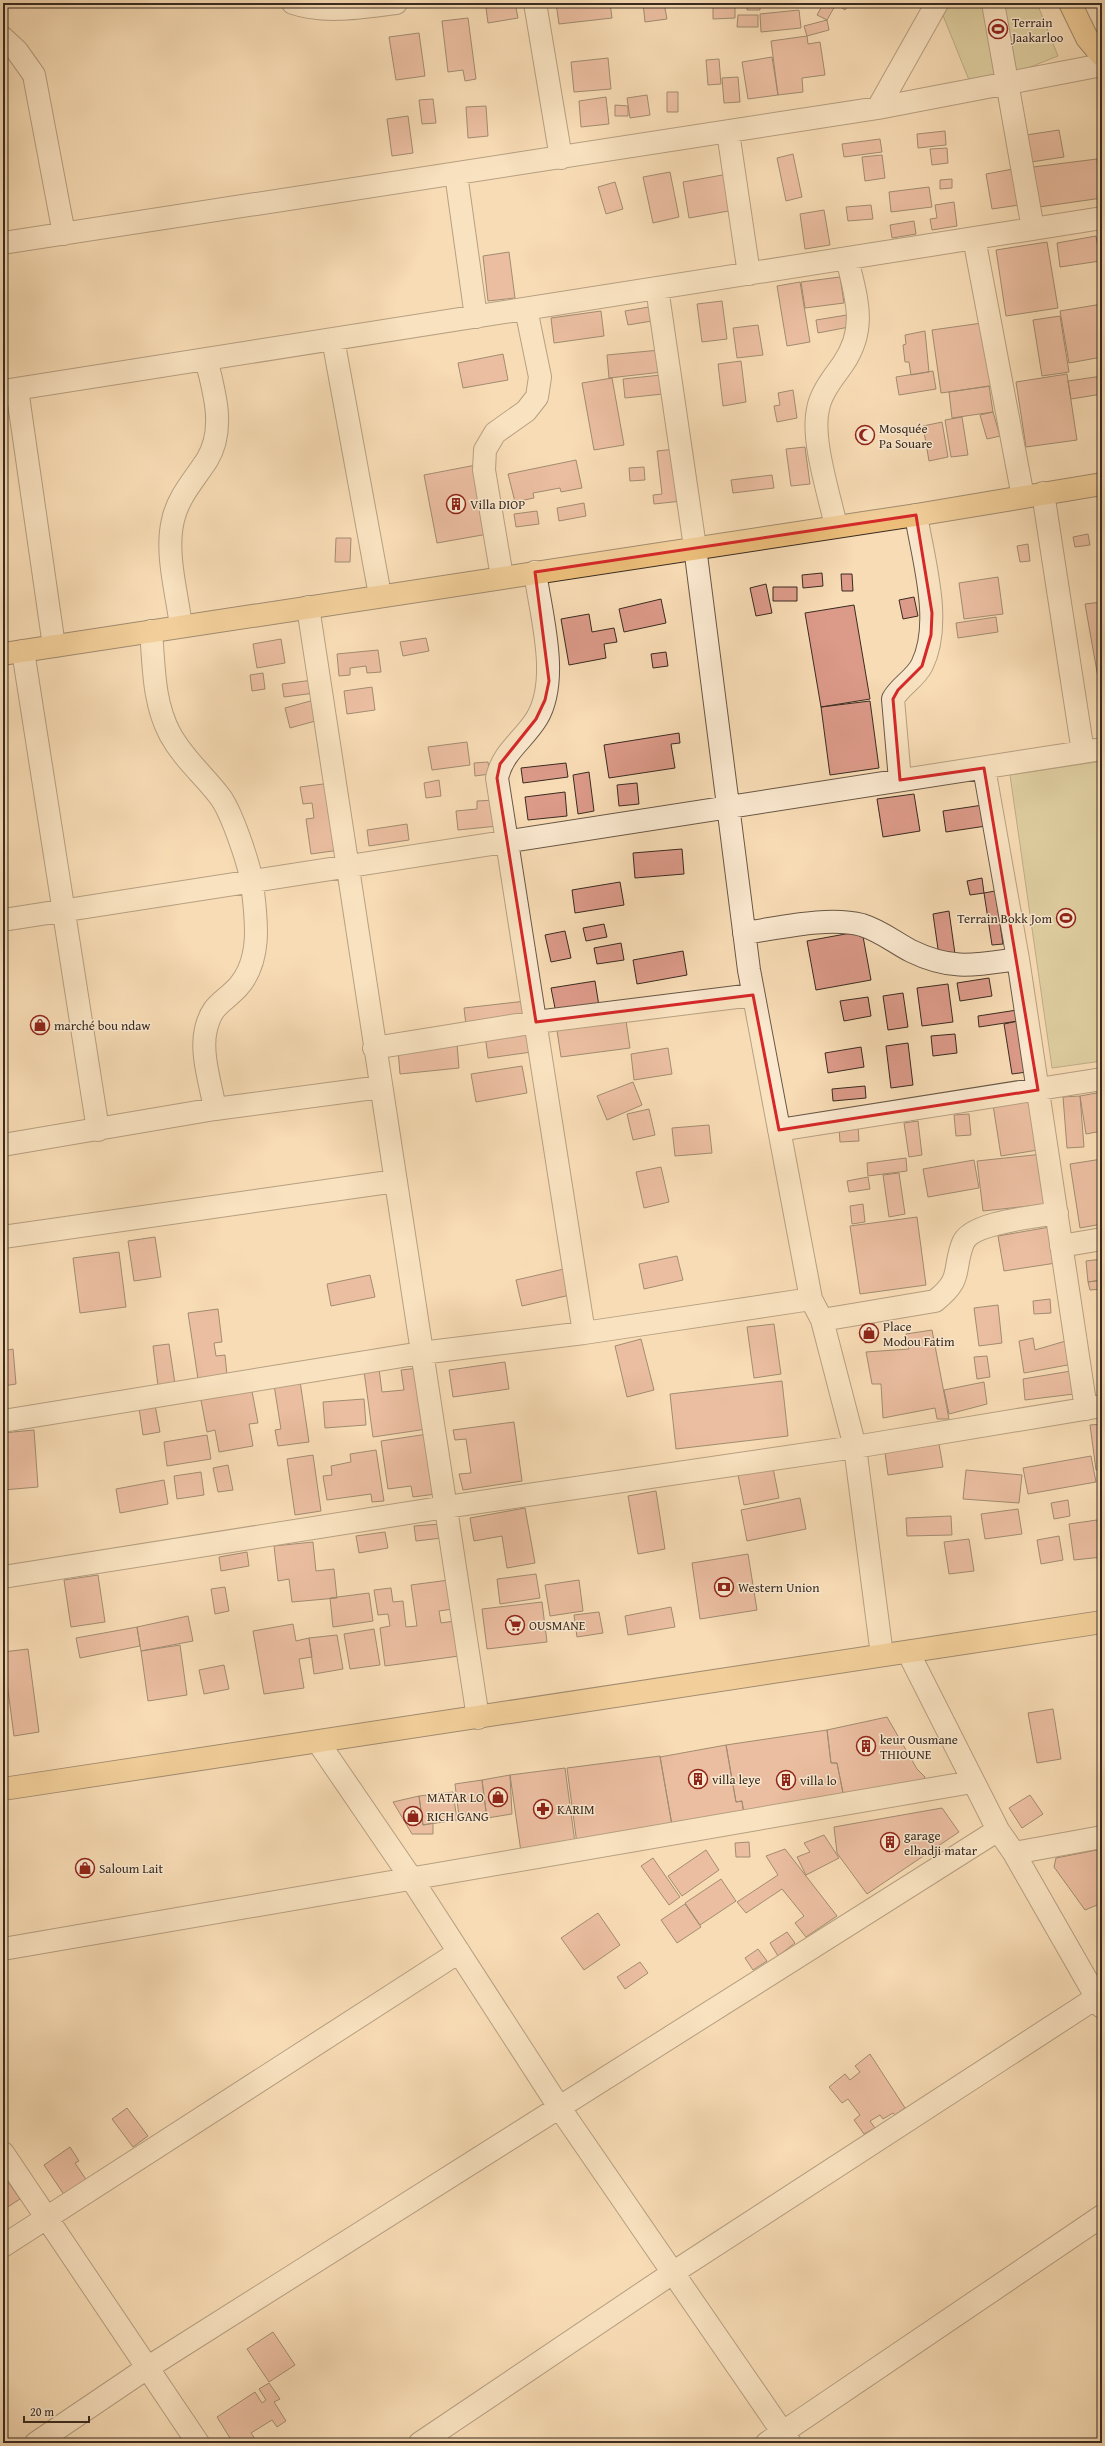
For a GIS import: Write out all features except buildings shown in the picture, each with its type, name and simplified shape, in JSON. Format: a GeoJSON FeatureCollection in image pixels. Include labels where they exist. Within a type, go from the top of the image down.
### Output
{"type":"FeatureCollection","features":[{"type":"Feature","properties":{"kind":"main road"},"geometry":{"type":"LineString","coordinates":[[1070,3],[1087,38],[1102,56]]}},
{"type":"Feature","properties":{"kind":"main road"},"geometry":{"type":"LineString","coordinates":[[13,652],[695,547],[916,515],[1102,484]]}},
{"type":"Feature","properties":{"kind":"main road"},"geometry":{"type":"LineString","coordinates":[[3,1789],[1102,1622]]}},
{"type":"Feature","properties":{"kind":"street"},"geometry":{"type":"LineString","coordinates":[[293,3],[303,6],[340,9],[396,3]]}},
{"type":"Feature","properties":{"kind":"street"},"geometry":{"type":"LineString","coordinates":[[535,3],[561,158]]}},
{"type":"Feature","properties":{"kind":"street"},"geometry":{"type":"LineString","coordinates":[[878,108],[937,3]]}},
{"type":"Feature","properties":{"kind":"street"},"geometry":{"type":"LineString","coordinates":[[993,3],[1006,84],[1033,229]]}},
{"type":"Feature","properties":{"kind":"street"},"geometry":{"type":"LineString","coordinates":[[8,47],[34,75],[64,234]]}},
{"type":"Feature","properties":{"kind":"street"},"geometry":{"type":"LineString","coordinates":[[3,243],[878,108],[1102,65]]}},
{"type":"Feature","properties":{"kind":"street"},"geometry":{"type":"LineString","coordinates":[[728,132],[749,274]]}},
{"type":"Feature","properties":{"kind":"street"},"geometry":{"type":"LineString","coordinates":[[456,174],[476,317]]}},
{"type":"Feature","properties":{"kind":"street"},"geometry":{"type":"LineString","coordinates":[[54,646],[10,390],[1102,218]]}},
{"type":"Feature","properties":{"kind":"street"},"geometry":{"type":"LineString","coordinates":[[3,920],[1093,751],[974,238]]}},
{"type":"Feature","properties":{"kind":"street"},"geometry":{"type":"LineString","coordinates":[[836,526],[815,428],[818,407],[826,388],[851,352],[858,333],[859,310],[847,258]]}},
{"type":"Feature","properties":{"kind":"street"},"geometry":{"type":"LineString","coordinates":[[657,288],[695,547],[744,933],[754,995],[811,1299],[822,1320],[855,1447],[882,1655]]}},
{"type":"Feature","properties":{"kind":"street"},"geometry":{"type":"LineString","coordinates":[[502,577],[484,470],[485,450],[495,433],[526,411],[537,397],[540,377],[526,309]]}},
{"type":"Feature","properties":{"kind":"street"},"geometry":{"type":"LineString","coordinates":[[333,339],[380,595]]}},
{"type":"Feature","properties":{"kind":"street"},"geometry":{"type":"LineString","coordinates":[[181,626],[171,552],[172,520],[184,491],[208,458],[217,427],[215,398],[206,359]]}},
{"type":"Feature","properties":{"kind":"street"},"geometry":{"type":"LineString","coordinates":[[900,780],[893,699],[898,690],[907,683],[922,666],[931,635],[932,613],[916,515]]}},
{"type":"Feature","properties":{"kind":"street"},"geometry":{"type":"LineString","coordinates":[[535,572],[548,681],[545,700],[536,719],[500,764],[496,778],[536,1022],[584,1333]]}},
{"type":"Feature","properties":{"kind":"street"},"geometry":{"type":"LineString","coordinates":[[308,606],[374,1048],[478,1718]]}},
{"type":"Feature","properties":{"kind":"street"},"geometry":{"type":"LineString","coordinates":[[151,631],[155,694],[170,733],[193,767],[221,798],[235,827],[251,881],[256,946],[251,969],[238,987],[212,1010],[205,1030],[205,1049],[215,1110]]}},
{"type":"Feature","properties":{"kind":"street"},"geometry":{"type":"LineString","coordinates":[[13,652],[64,910],[98,1130]]}},
{"type":"Feature","properties":{"kind":"street"},"geometry":{"type":"LineString","coordinates":[[3,1577],[446,1507],[855,1447],[1094,1407],[1061,1246],[1018,959],[984,768]]}},
{"type":"Feature","properties":{"kind":"street"},"geometry":{"type":"LineString","coordinates":[[744,933],[835,921],[862,925],[887,935],[911,950],[939,962],[963,966],[1018,959]]}},
{"type":"Feature","properties":{"kind":"street"},"geometry":{"type":"LineString","coordinates":[[374,1048],[536,1022],[754,995]]}},
{"type":"Feature","properties":{"kind":"street"},"geometry":{"type":"LineString","coordinates":[[779,1130],[1102,1079]]}},
{"type":"Feature","properties":{"kind":"street"},"geometry":{"type":"LineString","coordinates":[[3,1145],[215,1110],[381,1086]]}},
{"type":"Feature","properties":{"kind":"street"},"geometry":{"type":"LineString","coordinates":[[3,1237],[396,1182]]}},
{"type":"Feature","properties":{"kind":"street"},"geometry":{"type":"LineString","coordinates":[[822,1320],[935,1301],[948,1291],[956,1280],[963,1242],[973,1232],[990,1225],[1056,1213]]}},
{"type":"Feature","properties":{"kind":"street"},"geometry":{"type":"LineString","coordinates":[[1061,1246],[1102,1239]]}},
{"type":"Feature","properties":{"kind":"street"},"geometry":{"type":"LineString","coordinates":[[3,1421],[421,1353],[584,1333],[811,1299]]}},
{"type":"Feature","properties":{"kind":"street"},"geometry":{"type":"LineString","coordinates":[[420,2443],[674,2272],[1100,2000],[1014,1853],[998,1830],[972,1782],[908,1652]]}},
{"type":"Feature","properties":{"kind":"street"},"geometry":{"type":"LineString","coordinates":[[318,1742],[411,1878],[559,2107],[674,2272],[780,2439],[1102,2216]]}},
{"type":"Feature","properties":{"kind":"street"},"geometry":{"type":"LineString","coordinates":[[3,1949],[972,1782]]}},
{"type":"Feature","properties":{"kind":"street"},"geometry":{"type":"LineString","coordinates":[[36,2443],[147,2368],[998,1830]]}},
{"type":"Feature","properties":{"kind":"street"},"geometry":{"type":"LineString","coordinates":[[1014,1853],[1102,1837]]}},
{"type":"Feature","properties":{"kind":"street"},"geometry":{"type":"LineString","coordinates":[[3,2246],[459,1952]]}},
{"type":"Feature","properties":{"kind":"street"},"geometry":{"type":"LineString","coordinates":[[3,2153],[198,2443]]}},
{"type":"Feature","properties":{"kind":"highlighted area"},"geometry":{"type":"Polygon","coordinates":[[[916,515],[932,613],[931,635],[922,666],[898,690],[893,699],[900,780],[984,768],[1038,1090],[779,1130],[753,995],[536,1022],[497,778],[500,764],[536,719],[545,700],[549,681],[535,572],[916,515]]]}},
{"type":"Feature","properties":{"kind":"shaded area","name":"Terrain Jaakarloo"},"geometry":{"type":"Polygon","coordinates":[[[938,3],[1037,3],[1058,56],[973,90],[938,3]]]}},
{"type":"Feature","properties":{"kind":"shaded area","name":"Terrain Bokk Jom"},"geometry":{"type":"Polygon","coordinates":[[[1102,761],[1102,1061],[1052,1068],[1010,775],[1102,761]]]}},
{"type":"Feature","properties":{"kind":"place","name":"Terrain Jaakarloo"},"geometry":{"type":"Point","coordinates":[998,29]}},
{"type":"Feature","properties":{"kind":"place","name":"Mosquée Pa Souare"},"geometry":{"type":"Point","coordinates":[865,435]}},
{"type":"Feature","properties":{"kind":"place","name":"Villa DIOP"},"geometry":{"type":"Point","coordinates":[456,504]}},
{"type":"Feature","properties":{"kind":"place","name":"Terrain Bokk Jom"},"geometry":{"type":"Point","coordinates":[1066,918]}},
{"type":"Feature","properties":{"kind":"place","name":"marché bou ndaw"},"geometry":{"type":"Point","coordinates":[40,1025]}},
{"type":"Feature","properties":{"kind":"place","name":"Place Modou Fatim"},"geometry":{"type":"Point","coordinates":[869,1333]}},
{"type":"Feature","properties":{"kind":"place","name":"Western Union"},"geometry":{"type":"Point","coordinates":[724,1587]}},
{"type":"Feature","properties":{"kind":"place","name":"OUSMANE"},"geometry":{"type":"Point","coordinates":[515,1625]}},
{"type":"Feature","properties":{"kind":"place","name":"keur Ousmane THIOUNE"},"geometry":{"type":"Point","coordinates":[866,1746]}},
{"type":"Feature","properties":{"kind":"place","name":"villa leye"},"geometry":{"type":"Point","coordinates":[698,1779]}},
{"type":"Feature","properties":{"kind":"place","name":"villa lo"},"geometry":{"type":"Point","coordinates":[786,1780]}},
{"type":"Feature","properties":{"kind":"place","name":"MATAR LO"},"geometry":{"type":"Point","coordinates":[498,1797]}},
{"type":"Feature","properties":{"kind":"place","name":"KARIM"},"geometry":{"type":"Point","coordinates":[543,1809]}},
{"type":"Feature","properties":{"kind":"place","name":"RICH GANG"},"geometry":{"type":"Point","coordinates":[413,1816]}},
{"type":"Feature","properties":{"kind":"place","name":"garage elhadji matar"},"geometry":{"type":"Point","coordinates":[890,1842]}},
{"type":"Feature","properties":{"kind":"place","name":"Saloum Lait"},"geometry":{"type":"Point","coordinates":[85,1868]}}]}
